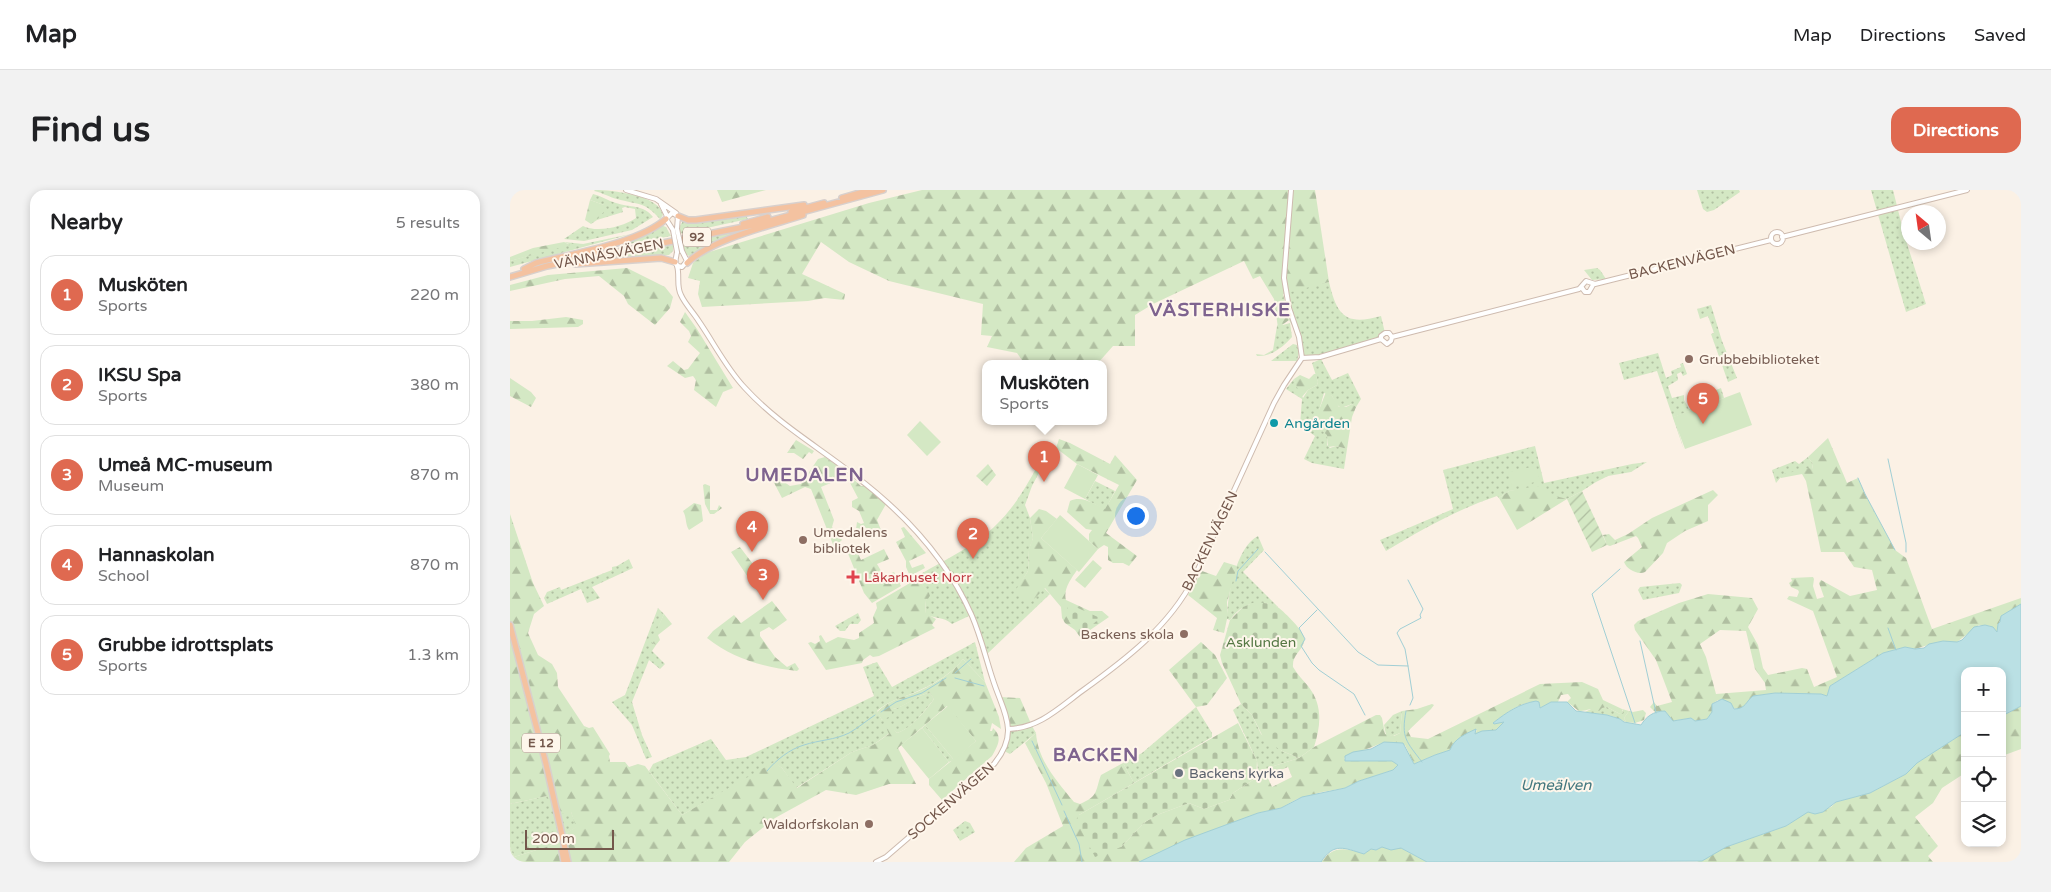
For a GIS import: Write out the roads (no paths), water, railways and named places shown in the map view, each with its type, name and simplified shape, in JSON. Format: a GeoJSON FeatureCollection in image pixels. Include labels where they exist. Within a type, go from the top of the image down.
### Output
{"type":"FeatureCollection","features":[{"type":"Feature","properties":{"kind":"highway","name":"VÄNNÄSVÄGEN"},"geometry":{"type":"LineString","coordinates":[[510,275],[524,269],[722,228],[822,204],[870,190]]}},
{"type":"Feature","properties":{"kind":"highway","name":"VÄNNÄSVÄGEN"},"geometry":{"type":"LineString","coordinates":[[510,275],[720,232],[883,190]]}},
{"type":"Feature","properties":{"kind":"highway"},"geometry":{"type":"LineString","coordinates":[[686,264],[702,251],[717,244],[840,202]]}},
{"type":"Feature","properties":{"kind":"highway"},"geometry":{"type":"LineString","coordinates":[[677,215],[688,220],[696,220],[822,204]]}},
{"type":"Feature","properties":{"kind":"highway"},"geometry":{"type":"LineString","coordinates":[[524,269],[536,263],[630,238],[650,230],[667,217]]}},
{"type":"Feature","properties":{"kind":"highway"},"geometry":{"type":"LineString","coordinates":[[557,264],[661,258],[676,264]]}},
{"type":"Feature","properties":{"kind":"highway","name":"E 12"},"geometry":{"type":"LineString","coordinates":[[510,625],[543,749],[566,862]]}},
{"type":"Feature","properties":{"kind":"highway","name":"E 12"},"geometry":{"type":"LineString","coordinates":[[510,636],[544,765],[566,862]]}},
{"type":"Feature","properties":{"kind":"street"},"geometry":{"type":"LineString","coordinates":[[626,190],[650,197],[677,215]]}},
{"type":"Feature","properties":{"kind":"street"},"geometry":{"type":"LineString","coordinates":[[1291,190],[1284,278],[1289,308],[1299,337],[1302,358]]}},
{"type":"Feature","properties":{"kind":"street","name":"BACKENVÄGEN"},"geometry":{"type":"LineString","coordinates":[[1782,237],[1967,190]]}},
{"type":"Feature","properties":{"kind":"street"},"geometry":{"type":"LineString","coordinates":[[660,202],[675,229]]}},
{"type":"Feature","properties":{"kind":"street"},"geometry":{"type":"LineString","coordinates":[[667,217],[672,213],[677,215]]}},
{"type":"Feature","properties":{"kind":"street"},"geometry":{"type":"LineString","coordinates":[[677,215],[675,229],[679,252],[676,264],[681,297],[699,320],[730,370],[746,390],[774,416],[855,475],[891,505],[916,530],[940,562],[971,614],[981,638],[994,684],[1005,708],[1009,729]]}},
{"type":"Feature","properties":{"kind":"street","name":"BACKENVÄGEN"},"geometry":{"type":"LineString","coordinates":[[1771,240],[1772,235],[1775,233],[1780,234],[1782,237]]}},
{"type":"Feature","properties":{"kind":"street","name":"BACKENVÄGEN"},"geometry":{"type":"LineString","coordinates":[[1771,240],[1773,243],[1778,244],[1782,241],[1782,237]]}},
{"type":"Feature","properties":{"kind":"street","name":"BACKENVÄGEN"},"geometry":{"type":"LineString","coordinates":[[1582,288],[1585,292],[1589,292],[1593,285],[1771,240]]}},
{"type":"Feature","properties":{"kind":"street"},"geometry":{"type":"LineString","coordinates":[[679,252],[687,259],[679,280]]}},
{"type":"Feature","properties":{"kind":"street"},"geometry":{"type":"LineString","coordinates":[[676,264],[686,264]]}},
{"type":"Feature","properties":{"kind":"street","name":"BACKENVÄGEN"},"geometry":{"type":"LineString","coordinates":[[1582,288],[1582,283],[1586,281],[1590,281],[1593,285]]}},
{"type":"Feature","properties":{"kind":"street","name":"BACKENVÄGEN"},"geometry":{"type":"LineString","coordinates":[[1009,729],[1027,728],[1054,713],[1134,652],[1178,604],[1194,578],[1274,403],[1302,358],[1320,357],[1381,340],[1387,344],[1391,341],[1392,337],[1582,288]]}},
{"type":"Feature","properties":{"kind":"street","name":"BACKENVÄGEN"},"geometry":{"type":"LineString","coordinates":[[1381,340],[1381,336],[1385,333],[1389,333],[1392,337]]}},
{"type":"Feature","properties":{"kind":"street","name":"SOCKENVÄGEN"},"geometry":{"type":"LineString","coordinates":[[876,862],[886,857],[994,764],[1004,751],[1009,729]]}},
{"type":"Feature","properties":{"kind":"water","name":"Umeälven"},"geometry":{"type":"Polygon","coordinates":[[[2021,604],[2021,706],[2006,714],[2006,667],[1961,667],[1961,735],[1917,763],[1906,774],[1870,793],[1836,802],[1823,812],[1815,814],[1808,812],[1786,826],[1726,847],[1702,861],[1427,862],[1401,848],[1391,850],[1382,847],[1376,850],[1371,849],[1364,854],[1340,848],[1335,849],[1330,851],[1321,862],[1139,862],[1185,840],[1258,813],[1281,808],[1302,797],[1345,788],[1359,781],[1393,770],[1398,765],[1392,761],[1345,761],[1345,756],[1353,752],[1371,749],[1384,742],[1403,743],[1414,764],[1450,750],[1457,740],[1476,729],[1475,734],[1482,731],[1496,730],[1504,722],[1493,723],[1503,715],[1519,706],[1536,701],[1539,702],[1540,708],[1551,702],[1567,702],[1576,711],[1607,715],[1624,722],[1641,725],[1650,715],[1661,711],[1665,711],[1673,721],[1691,718],[1695,721],[1707,719],[1712,712],[1712,704],[1722,699],[1731,703],[1734,709],[1738,709],[1753,696],[1775,693],[1821,694],[1827,696],[1830,686],[1883,653],[1905,647],[1924,648],[1929,644],[1943,641],[1957,642],[1962,640],[1974,627],[1985,625],[1993,627],[1997,632],[2001,616],[2021,604]]]}},
{"type":"Feature","properties":{"kind":"waterway"},"geometry":{"type":"LineString","coordinates":[[1888,459],[1906,543],[1906,552]]}},
{"type":"Feature","properties":{"kind":"waterway"},"geometry":{"type":"LineString","coordinates":[[1858,478],[1895,550]]}},
{"type":"Feature","properties":{"kind":"waterway"},"geometry":{"type":"LineString","coordinates":[[1236,581],[1238,571],[1258,549]]}},
{"type":"Feature","properties":{"kind":"waterway"},"geometry":{"type":"LineString","coordinates":[[1265,552],[1358,652],[1378,665],[1408,666]]}},
{"type":"Feature","properties":{"kind":"waterway"},"geometry":{"type":"LineString","coordinates":[[1620,569],[1592,594],[1635,723]]}},
{"type":"Feature","properties":{"kind":"waterway"},"geometry":{"type":"LineString","coordinates":[[1408,580],[1423,609],[1420,615],[1421,618],[1400,629],[1397,633],[1405,649],[1413,698],[1410,705]]}},
{"type":"Feature","properties":{"kind":"waterway"},"geometry":{"type":"LineString","coordinates":[[1317,610],[1299,628],[1305,639],[1301,646],[1319,670],[1354,694],[1365,715]]}},
{"type":"Feature","properties":{"kind":"waterway"},"geometry":{"type":"LineString","coordinates":[[1888,628],[1896,650]]}},
{"type":"Feature","properties":{"kind":"waterway"},"geometry":{"type":"LineString","coordinates":[[1640,641],[1656,713]]}},
{"type":"Feature","properties":{"kind":"waterway"},"geometry":{"type":"LineString","coordinates":[[955,673],[971,659]]}},
{"type":"Feature","properties":{"kind":"waterway"},"geometry":{"type":"LineString","coordinates":[[881,712],[896,702],[922,693],[946,678]]}},
{"type":"Feature","properties":{"kind":"waterway"},"geometry":{"type":"LineString","coordinates":[[955,678],[984,686]]}},
{"type":"Feature","properties":{"kind":"waterway"},"geometry":{"type":"LineString","coordinates":[[1406,711],[1404,727],[1406,739],[1422,762]]}},
{"type":"Feature","properties":{"kind":"waterway"},"geometry":{"type":"LineString","coordinates":[[767,771],[779,759],[794,749],[844,735],[875,715]]}},
{"type":"Feature","properties":{"kind":"waterway"},"geometry":{"type":"LineString","coordinates":[[1032,741],[1062,805]]}},
{"type":"Feature","properties":{"kind":"waterway"},"geometry":{"type":"LineString","coordinates":[[1064,811],[1079,844],[1082,862]]}},
{"type":"Feature","properties":{"kind":"place","name":"Grubbebiblioteket"},"geometry":{"type":"Point","coordinates":[1689,359]}},
{"type":"Feature","properties":{"kind":"place","name":"Angården"},"geometry":{"type":"Point","coordinates":[1274,423]}},
{"type":"Feature","properties":{"kind":"place","name":"Grubbe idrottsplats"},"geometry":{"type":"Point","coordinates":[1703,424]}},
{"type":"Feature","properties":{"kind":"place","name":"Musköten"},"geometry":{"type":"Point","coordinates":[1044,482]}},
{"type":"Feature","properties":{"kind":"place","name":"Umedalens bibliotek"},"geometry":{"type":"Point","coordinates":[803,540]}},
{"type":"Feature","properties":{"kind":"place","name":"Hannaskolan"},"geometry":{"type":"Point","coordinates":[752,552]}},
{"type":"Feature","properties":{"kind":"place","name":"IKSU Spa"},"geometry":{"type":"Point","coordinates":[973,559]}},
{"type":"Feature","properties":{"kind":"place","name":"Läkarhuset Norr"},"geometry":{"type":"Point","coordinates":[853,577]}},
{"type":"Feature","properties":{"kind":"place","name":"Umeå MC-museum"},"geometry":{"type":"Point","coordinates":[763,600]}},
{"type":"Feature","properties":{"kind":"place","name":"Backens skola"},"geometry":{"type":"Point","coordinates":[1184,634]}},
{"type":"Feature","properties":{"kind":"place","name":"Backens kyrka"},"geometry":{"type":"Point","coordinates":[1179,773]}},
{"type":"Feature","properties":{"kind":"place","name":"Waldorfskolan"},"geometry":{"type":"Point","coordinates":[869,824]}},
{"type":"Feature","properties":{"kind":"district","name":"VÄSTERHISKE"},"geometry":{"type":"Point","coordinates":[1220,310]}},
{"type":"Feature","properties":{"kind":"district","name":"UMEDALEN"},"geometry":{"type":"Point","coordinates":[805,475]}},
{"type":"Feature","properties":{"kind":"district","name":"BACKEN"},"geometry":{"type":"Point","coordinates":[1096,755]}},
{"type":"Feature","properties":{"kind":"park label","name":"Asklunden"},"geometry":{"type":"Point","coordinates":[1261,642]}}]}
